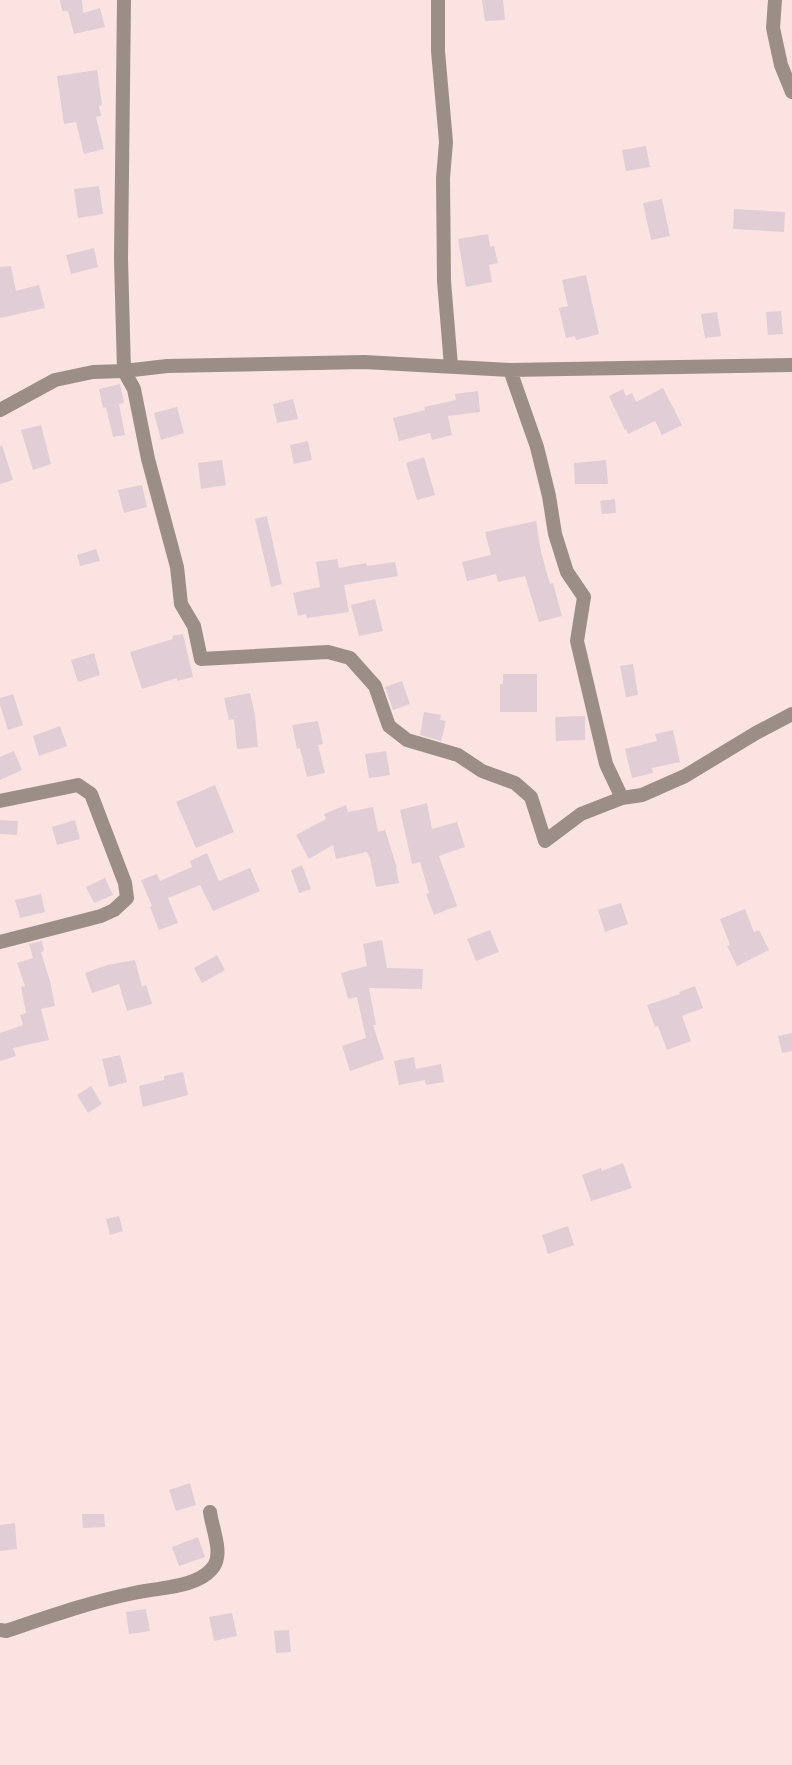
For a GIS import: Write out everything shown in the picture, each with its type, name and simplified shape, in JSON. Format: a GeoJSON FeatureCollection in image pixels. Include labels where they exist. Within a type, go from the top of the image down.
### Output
{"type":"FeatureCollection","features":[{"type":"Feature","properties":{"kind":"street"},"geometry":{"type":"LineString","coordinates":[[124,0],[121,259],[123,371],[134,389],[150,469],[177,567],[181,604],[194,626],[201,659],[328,652],[350,658],[375,686],[388,726],[407,740],[458,755],[482,771],[515,783],[531,797],[546,842],[581,814],[622,798],[642,795],[685,776],[792,714]]}},
{"type":"Feature","properties":{"kind":"street"},"geometry":{"type":"LineString","coordinates":[[438,0],[438,51],[446,142],[443,178],[444,281],[451,366]]}},
{"type":"Feature","properties":{"kind":"street"},"geometry":{"type":"LineString","coordinates":[[775,0],[773,28],[781,65],[792,92]]}},
{"type":"Feature","properties":{"kind":"street"},"geometry":{"type":"LineString","coordinates":[[0,410],[56,380],[93,372],[166,366],[364,362],[510,370],[792,365]]}},
{"type":"Feature","properties":{"kind":"street"},"geometry":{"type":"LineString","coordinates":[[510,370],[537,447],[549,496],[555,534],[567,572],[584,597],[577,641],[606,764],[622,798]]}},
{"type":"Feature","properties":{"kind":"street"},"geometry":{"type":"LineString","coordinates":[[0,801],[78,784],[91,794],[125,883],[127,898],[114,910],[101,916],[0,942]]}},
{"type":"Feature","properties":{"kind":"street"},"geometry":{"type":"LineString","coordinates":[[0,1630],[6,1631],[134,1592],[175,1587],[197,1580],[216,1564],[218,1551],[210,1512]]}},
{"type":"Feature","properties":{"kind":"building"},"geometry":{"type":"Polygon","coordinates":[[[60,0],[82,0],[83,13],[100,8],[105,27],[74,34],[68,11],[62,11],[60,0]]]}},
{"type":"Feature","properties":{"kind":"building"},"geometry":{"type":"Polygon","coordinates":[[[482,0],[503,0],[505,20],[485,21],[482,0]]]}},
{"type":"Feature","properties":{"kind":"building"},"geometry":{"type":"Polygon","coordinates":[[[97,70],[102,105],[99,106],[101,116],[96,117],[104,149],[84,154],[76,122],[64,124],[57,76],[97,70]]]}},
{"type":"Feature","properties":{"kind":"building"},"geometry":{"type":"Polygon","coordinates":[[[646,146],[650,167],[626,171],[622,150],[646,146]]]}},
{"type":"Feature","properties":{"kind":"building"},"geometry":{"type":"Polygon","coordinates":[[[99,186],[103,214],[78,218],[74,189],[99,186]]]}},
{"type":"Feature","properties":{"kind":"building"},"geometry":{"type":"Polygon","coordinates":[[[662,199],[670,236],[651,240],[643,203],[662,199]]]}},
{"type":"Feature","properties":{"kind":"building"},"geometry":{"type":"Polygon","coordinates":[[[734,209],[785,212],[784,232],[733,229],[734,209]]]}},
{"type":"Feature","properties":{"kind":"building"},"geometry":{"type":"Polygon","coordinates":[[[488,234],[490,247],[494,246],[498,263],[489,265],[492,282],[466,287],[458,239],[488,234]]]}},
{"type":"Feature","properties":{"kind":"building"},"geometry":{"type":"Polygon","coordinates":[[[94,248],[98,267],[71,274],[66,255],[94,248]]]}},
{"type":"Feature","properties":{"kind":"building"},"geometry":{"type":"Polygon","coordinates":[[[11,266],[16,291],[39,285],[45,308],[0,318],[0,267],[11,266]]]}},
{"type":"Feature","properties":{"kind":"building"},"geometry":{"type":"Polygon","coordinates":[[[586,275],[599,334],[576,340],[575,336],[566,338],[559,308],[568,306],[562,280],[586,275]]]}},
{"type":"Feature","properties":{"kind":"building"},"geometry":{"type":"Polygon","coordinates":[[[781,311],[783,334],[768,335],[766,312],[781,311]]]}},
{"type":"Feature","properties":{"kind":"building"},"geometry":{"type":"Polygon","coordinates":[[[717,312],[721,336],[705,338],[701,314],[717,312]]]}},
{"type":"Feature","properties":{"kind":"building"},"geometry":{"type":"Polygon","coordinates":[[[120,384],[124,403],[119,404],[125,435],[113,437],[99,389],[120,384]]]}},
{"type":"Feature","properties":{"kind":"building"},"geometry":{"type":"Polygon","coordinates":[[[663,388],[682,425],[662,435],[655,421],[628,434],[609,396],[623,389],[626,396],[632,393],[636,402],[663,388]]]}},
{"type":"Feature","properties":{"kind":"building"},"geometry":{"type":"Polygon","coordinates":[[[478,391],[480,412],[448,416],[452,435],[432,440],[430,433],[399,441],[393,418],[425,410],[424,407],[456,400],[455,394],[478,391]]]}},
{"type":"Feature","properties":{"kind":"building"},"geometry":{"type":"Polygon","coordinates":[[[293,399],[298,419],[277,423],[273,404],[293,399]]]}},
{"type":"Feature","properties":{"kind":"building"},"geometry":{"type":"Polygon","coordinates":[[[177,407],[184,433],[161,440],[154,413],[177,407]]]}},
{"type":"Feature","properties":{"kind":"building"},"geometry":{"type":"Polygon","coordinates":[[[41,425],[51,464],[33,470],[21,430],[41,425]]]}},
{"type":"Feature","properties":{"kind":"building"},"geometry":{"type":"Polygon","coordinates":[[[308,441],[312,460],[294,464],[290,445],[308,441]]]}},
{"type":"Feature","properties":{"kind":"building"},"geometry":{"type":"Polygon","coordinates":[[[2,445],[13,480],[0,484],[0,446],[2,445]]]}},
{"type":"Feature","properties":{"kind":"building"},"geometry":{"type":"Polygon","coordinates":[[[424,457],[435,495],[417,500],[406,463],[424,457]]]}},
{"type":"Feature","properties":{"kind":"building"},"geometry":{"type":"Polygon","coordinates":[[[222,460],[226,485],[201,489],[198,463],[222,460]]]}},
{"type":"Feature","properties":{"kind":"building"},"geometry":{"type":"Polygon","coordinates":[[[606,460],[608,484],[575,484],[574,463],[606,460]]]}},
{"type":"Feature","properties":{"kind":"building"},"geometry":{"type":"Polygon","coordinates":[[[142,485],[147,507],[124,513],[118,490],[142,485]]]}},
{"type":"Feature","properties":{"kind":"building"},"geometry":{"type":"Polygon","coordinates":[[[615,499],[616,513],[602,514],[600,501],[615,499]]]}},
{"type":"Feature","properties":{"kind":"building"},"geometry":{"type":"Polygon","coordinates":[[[267,516],[282,584],[271,587],[255,519],[267,516]]]}},
{"type":"Feature","properties":{"kind":"building"},"geometry":{"type":"Polygon","coordinates":[[[536,521],[541,552],[562,616],[539,622],[525,576],[498,582],[496,574],[467,581],[462,562],[491,555],[485,532],[536,521]]]}},
{"type":"Feature","properties":{"kind":"building"},"geometry":{"type":"Polygon","coordinates":[[[96,549],[100,561],[80,566],[77,555],[96,549]]]}},
{"type":"Feature","properties":{"kind":"building"},"geometry":{"type":"Polygon","coordinates":[[[337,559],[339,568],[366,563],[367,566],[395,562],[398,576],[344,585],[349,612],[307,618],[306,614],[298,616],[293,593],[320,587],[316,562],[337,559]]]}},
{"type":"Feature","properties":{"kind":"building"},"geometry":{"type":"Polygon","coordinates":[[[375,599],[383,631],[359,636],[351,605],[375,599]]]}},
{"type":"Feature","properties":{"kind":"building"},"geometry":{"type":"Polygon","coordinates":[[[183,634],[193,677],[177,681],[177,678],[142,689],[130,652],[183,634]]]}},
{"type":"Feature","properties":{"kind":"building"},"geometry":{"type":"Polygon","coordinates":[[[94,653],[100,675],[78,682],[71,660],[94,653]]]}},
{"type":"Feature","properties":{"kind":"building"},"geometry":{"type":"Polygon","coordinates":[[[633,664],[638,695],[626,697],[620,666],[633,664]]]}},
{"type":"Feature","properties":{"kind":"building"},"geometry":{"type":"Polygon","coordinates":[[[503,674],[537,674],[537,712],[500,712],[500,684],[503,684],[503,674]]]}},
{"type":"Feature","properties":{"kind":"building"},"geometry":{"type":"Polygon","coordinates":[[[402,681],[410,704],[393,710],[385,687],[402,681]]]}},
{"type":"Feature","properties":{"kind":"building"},"geometry":{"type":"Polygon","coordinates":[[[250,693],[258,747],[237,749],[234,719],[229,720],[224,698],[250,693]]]}},
{"type":"Feature","properties":{"kind":"building"},"geometry":{"type":"Polygon","coordinates":[[[13,694],[23,725],[8,730],[0,698],[13,694]]]}},
{"type":"Feature","properties":{"kind":"building"},"geometry":{"type":"Polygon","coordinates":[[[424,712],[441,715],[440,720],[446,721],[441,741],[420,735],[424,712]]]}},
{"type":"Feature","properties":{"kind":"building"},"geometry":{"type":"Polygon","coordinates":[[[585,716],[585,740],[556,741],[555,717],[585,716]]]}},
{"type":"Feature","properties":{"kind":"building"},"geometry":{"type":"Polygon","coordinates":[[[318,721],[323,744],[318,745],[325,773],[307,777],[300,748],[297,749],[292,725],[318,721]]]}},
{"type":"Feature","properties":{"kind":"building"},"geometry":{"type":"Polygon","coordinates":[[[60,726],[67,746],[39,756],[33,736],[60,726]]]}},
{"type":"Feature","properties":{"kind":"building"},"geometry":{"type":"Polygon","coordinates":[[[673,730],[680,762],[652,768],[653,773],[632,778],[625,749],[657,741],[655,734],[673,730]]]}},
{"type":"Feature","properties":{"kind":"building"},"geometry":{"type":"Polygon","coordinates":[[[14,751],[22,770],[0,780],[0,757],[14,751]]]}},
{"type":"Feature","properties":{"kind":"building"},"geometry":{"type":"Polygon","coordinates":[[[386,751],[390,775],[369,778],[365,754],[386,751]]]}},
{"type":"Feature","properties":{"kind":"building"},"geometry":{"type":"Polygon","coordinates":[[[215,785],[234,832],[196,848],[176,802],[215,785]]]}},
{"type":"Feature","properties":{"kind":"building"},"geometry":{"type":"Polygon","coordinates":[[[427,803],[432,829],[457,822],[465,847],[439,856],[457,906],[434,915],[426,894],[429,893],[420,862],[412,864],[400,810],[427,803]]]}},
{"type":"Feature","properties":{"kind":"building"},"geometry":{"type":"Polygon","coordinates":[[[346,805],[348,812],[373,807],[378,832],[385,830],[397,868],[399,883],[376,887],[367,852],[336,859],[333,845],[309,859],[296,835],[326,819],[324,814],[346,805]]]}},
{"type":"Feature","properties":{"kind":"building"},"geometry":{"type":"Polygon","coordinates":[[[0,820],[18,821],[17,835],[0,834],[0,820]]]}},
{"type":"Feature","properties":{"kind":"building"},"geometry":{"type":"Polygon","coordinates":[[[75,820],[80,839],[57,845],[52,827],[75,820]]]}},
{"type":"Feature","properties":{"kind":"building"},"geometry":{"type":"Polygon","coordinates":[[[207,853],[219,881],[250,868],[260,891],[213,911],[200,885],[168,898],[178,923],[159,930],[141,880],[157,874],[160,881],[192,867],[190,861],[207,853]]]}},
{"type":"Feature","properties":{"kind":"building"},"geometry":{"type":"Polygon","coordinates":[[[302,865],[311,889],[299,893],[291,870],[302,865]]]}},
{"type":"Feature","properties":{"kind":"building"},"geometry":{"type":"Polygon","coordinates":[[[105,878],[113,895],[94,903],[86,887],[105,878]]]}},
{"type":"Feature","properties":{"kind":"building"},"geometry":{"type":"Polygon","coordinates":[[[41,894],[45,912],[20,918],[15,900],[41,894]]]}},
{"type":"Feature","properties":{"kind":"building"},"geometry":{"type":"Polygon","coordinates":[[[621,903],[628,924],[605,932],[598,910],[621,903]]]}},
{"type":"Feature","properties":{"kind":"building"},"geometry":{"type":"Polygon","coordinates":[[[745,909],[754,932],[759,930],[769,950],[737,966],[727,946],[730,945],[720,919],[745,909]]]}},
{"type":"Feature","properties":{"kind":"building"},"geometry":{"type":"Polygon","coordinates":[[[490,930],[499,952],[476,961],[467,939],[490,930]]]}},
{"type":"Feature","properties":{"kind":"building"},"geometry":{"type":"Polygon","coordinates":[[[382,940],[387,968],[423,969],[422,989],[369,988],[376,1025],[373,1025],[384,1059],[350,1071],[342,1046],[366,1038],[357,997],[348,999],[341,973],[367,966],[363,944],[382,940]]]}},
{"type":"Feature","properties":{"kind":"building"},"geometry":{"type":"Polygon","coordinates":[[[42,941],[44,951],[41,952],[55,1006],[41,1009],[49,1040],[13,1048],[16,1056],[0,1061],[0,1033],[23,1025],[20,1015],[26,1013],[21,987],[25,986],[17,963],[33,958],[29,944],[42,941]]]}},
{"type":"Feature","properties":{"kind":"building"},"geometry":{"type":"Polygon","coordinates":[[[217,955],[225,970],[202,983],[194,968],[217,955]]]}},
{"type":"Feature","properties":{"kind":"building"},"geometry":{"type":"Polygon","coordinates":[[[135,960],[142,987],[146,985],[152,1004],[127,1011],[119,984],[92,993],[85,973],[107,965],[135,960]]]}},
{"type":"Feature","properties":{"kind":"building"},"geometry":{"type":"Polygon","coordinates":[[[695,986],[703,1008],[682,1016],[691,1041],[667,1050],[647,1005],[680,994],[679,992],[695,986]]]}},
{"type":"Feature","properties":{"kind":"building"},"geometry":{"type":"Polygon","coordinates":[[[792,1033],[792,1051],[782,1053],[778,1036],[792,1033]]]}},
{"type":"Feature","properties":{"kind":"building"},"geometry":{"type":"Polygon","coordinates":[[[120,1055],[127,1082],[109,1087],[102,1059],[120,1055]]]}},
{"type":"Feature","properties":{"kind":"building"},"geometry":{"type":"Polygon","coordinates":[[[414,1057],[416,1069],[441,1064],[444,1082],[426,1085],[425,1080],[399,1085],[394,1061],[414,1057]]]}},
{"type":"Feature","properties":{"kind":"building"},"geometry":{"type":"Polygon","coordinates":[[[183,1072],[188,1095],[143,1107],[139,1086],[164,1080],[164,1076],[183,1072]]]}},
{"type":"Feature","properties":{"kind":"building"},"geometry":{"type":"Polygon","coordinates":[[[91,1086],[102,1104],[88,1113],[77,1095],[91,1086]]]}},
{"type":"Feature","properties":{"kind":"building"},"geometry":{"type":"Polygon","coordinates":[[[623,1163],[632,1188],[591,1201],[582,1175],[623,1163]]]}},
{"type":"Feature","properties":{"kind":"building"},"geometry":{"type":"Polygon","coordinates":[[[119,1216],[123,1231],[110,1235],[106,1219],[119,1216]]]}},
{"type":"Feature","properties":{"kind":"building"},"geometry":{"type":"Polygon","coordinates":[[[568,1226],[574,1245],[548,1254],[542,1235],[568,1226]]]}},
{"type":"Feature","properties":{"kind":"building"},"geometry":{"type":"Polygon","coordinates":[[[190,1483],[196,1505],[176,1511],[169,1490],[190,1483]]]}},
{"type":"Feature","properties":{"kind":"building"},"geometry":{"type":"Polygon","coordinates":[[[82,1514],[104,1514],[105,1527],[83,1528],[82,1514]]]}},
{"type":"Feature","properties":{"kind":"building"},"geometry":{"type":"Polygon","coordinates":[[[15,1523],[17,1549],[0,1551],[0,1525],[15,1523]]]}},
{"type":"Feature","properties":{"kind":"building"},"geometry":{"type":"Polygon","coordinates":[[[198,1537],[205,1557],[179,1566],[172,1547],[198,1537]]]}},
{"type":"Feature","properties":{"kind":"building"},"geometry":{"type":"Polygon","coordinates":[[[146,1609],[150,1631],[129,1634],[126,1612],[146,1609]]]}},
{"type":"Feature","properties":{"kind":"building"},"geometry":{"type":"Polygon","coordinates":[[[232,1613],[237,1636],[214,1641],[209,1617],[232,1613]]]}},
{"type":"Feature","properties":{"kind":"building"},"geometry":{"type":"Polygon","coordinates":[[[289,1630],[291,1652],[276,1653],[274,1631],[289,1630]]]}}]}
